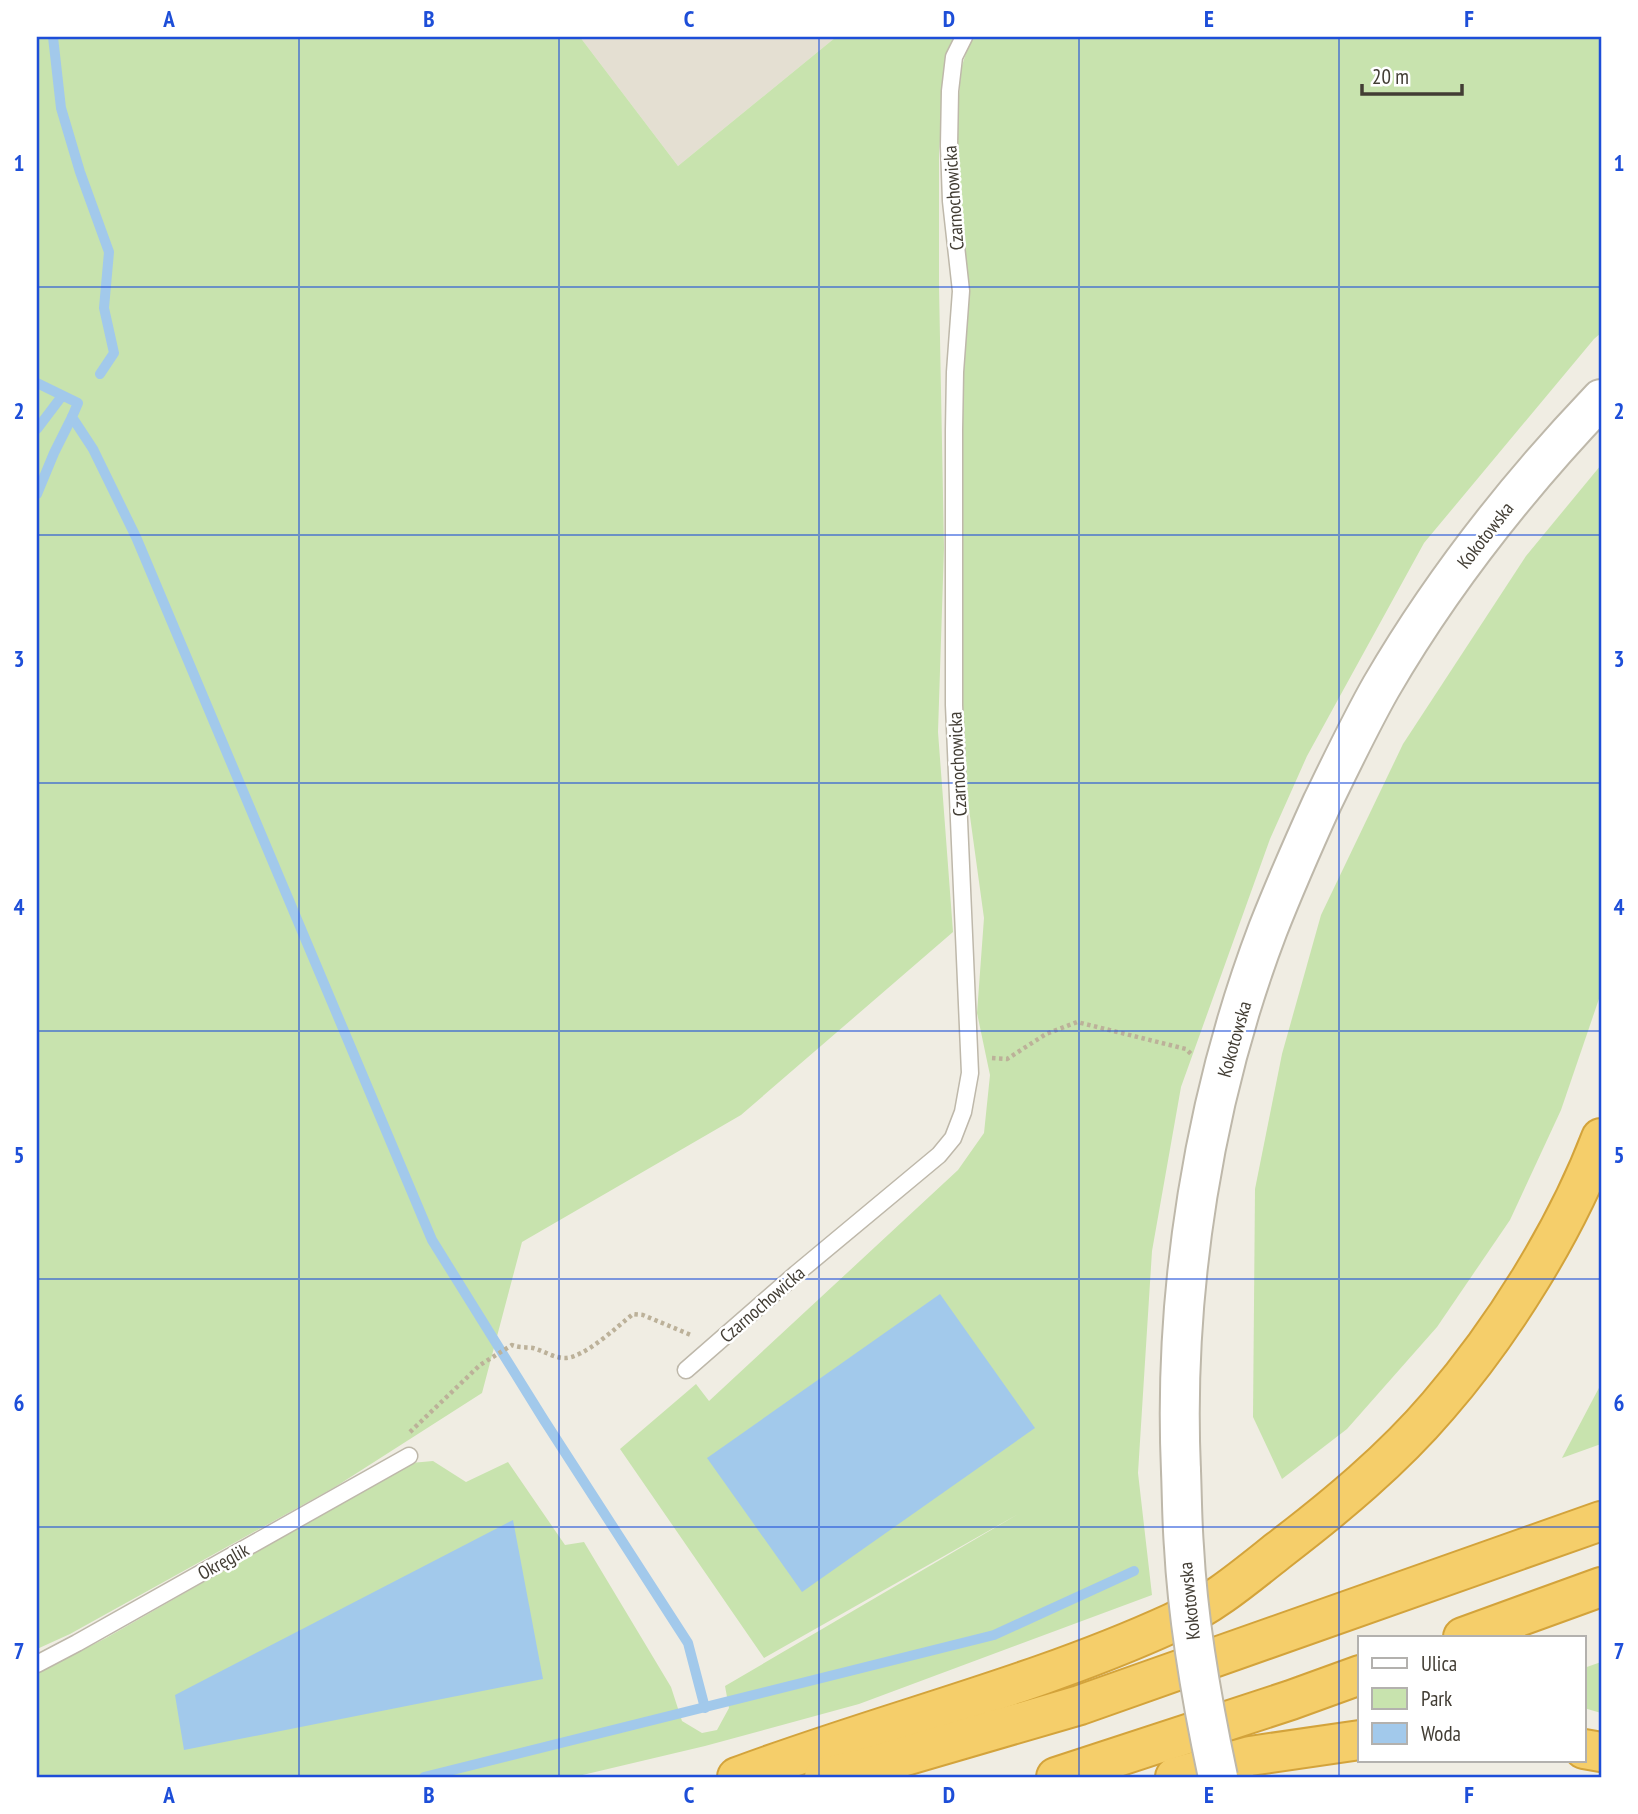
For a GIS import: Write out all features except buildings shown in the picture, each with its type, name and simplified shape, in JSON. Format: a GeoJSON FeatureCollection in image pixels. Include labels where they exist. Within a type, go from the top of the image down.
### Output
{"type":"FeatureCollection","features":[{"type":"Feature","properties":{"kind":"highway"},"geometry":{"type":"LineString","coordinates":[[737,1777],[1066,1667],[1173,1623],[1202,1608],[1247,1575],[1359,1485],[1437,1407],[1467,1370],[1500,1324],[1560,1228],[1601,1138]]}},
{"type":"Feature","properties":{"kind":"highway"},"geometry":{"type":"LineString","coordinates":[[824,1777],[864,1768],[1080,1705],[1601,1521]]}},
{"type":"Feature","properties":{"kind":"highway"},"geometry":{"type":"LineString","coordinates":[[1466,1636],[1601,1587]]}},
{"type":"Feature","properties":{"kind":"highway"},"geometry":{"type":"LineString","coordinates":[[1056,1777],[1358,1676]]}},
{"type":"Feature","properties":{"kind":"highway"},"geometry":{"type":"LineString","coordinates":[[1175,1777],[1250,1756],[1358,1740]]}},
{"type":"Feature","properties":{"kind":"street","name":"Kokotowska"},"geometry":{"type":"LineString","coordinates":[[1218,1777],[1199,1680],[1191,1619],[1184,1548],[1179,1424],[1190,1249],[1209,1135],[1223,1074],[1267,931],[1297,858],[1359,728],[1389,675],[1451,579],[1529,479],[1601,399]]}},
{"type":"Feature","properties":{"kind":"lane","name":"Czarnochowicka"},"geometry":{"type":"LineString","coordinates":[[686,1370],[939,1155],[953,1138],[963,1112],[970,1057],[954,705],[954,418],[961,291],[951,201],[950,92],[954,57],[964,37]]}},
{"type":"Feature","properties":{"kind":"lane","name":"Okręglik"},"geometry":{"type":"LineString","coordinates":[[37,1664],[406,1458]]}},
{"type":"Feature","properties":{"kind":"path"},"geometry":{"type":"LineString","coordinates":[[970,1057],[1007,1059],[1046,1034],[1077,1022],[1186,1049],[1193,1056]]}},
{"type":"Feature","properties":{"kind":"path"},"geometry":{"type":"LineString","coordinates":[[406,1458],[402,1440],[480,1365],[512,1345],[566,1358],[589,1349],[634,1314],[664,1323],[715,1345]]}},
{"type":"Feature","properties":{"kind":"shaded area"},"geometry":{"type":"Polygon","coordinates":[[[580,37],[836,37],[678,166],[580,37]]]}},
{"type":"Feature","properties":{"kind":"green space"},"geometry":{"type":"Polygon","coordinates":[[[37,37],[580,37],[678,166],[836,37],[956,37],[945,70],[939,154],[944,548],[938,732],[953,932],[741,1115],[522,1242],[482,1393],[335,1487],[70,1634],[37,1649],[37,37]]]}},
{"type":"Feature","properties":{"kind":"green space"},"geometry":{"type":"Polygon","coordinates":[[[971,37],[1601,37],[1601,333],[1424,543],[1307,756],[1270,839],[1181,1087],[1152,1251],[1138,1473],[1152,1595],[859,1704],[705,1746],[574,1777],[37,1777],[37,1673],[106,1638],[411,1463],[433,1461],[466,1482],[508,1462],[565,1545],[584,1542],[671,1687],[682,1721],[702,1733],[717,1730],[729,1708],[725,1686],[1020,1513],[764,1658],[620,1449],[696,1384],[709,1401],[958,1170],[984,1133],[990,1075],[977,1013],[984,918],[957,722],[954,165],[961,69],[971,37]]]}},
{"type":"Feature","properties":{"kind":"green space"},"geometry":{"type":"Polygon","coordinates":[[[1601,465],[1601,993],[1561,1110],[1510,1220],[1437,1327],[1347,1429],[1282,1479],[1253,1417],[1255,1189],[1282,1054],[1321,915],[1403,744],[1526,556],[1601,465]]]}},
{"type":"Feature","properties":{"kind":"green space"},"geometry":{"type":"Polygon","coordinates":[[[1601,1384],[1601,1444],[1562,1458],[1601,1384]]]}},
{"type":"Feature","properties":{"kind":"green space"},"geometry":{"type":"Polygon","coordinates":[[[1601,1662],[1601,1713],[1586,1709],[1586,1667],[1601,1662]]]}},
{"type":"Feature","properties":{"kind":"water"},"geometry":{"type":"Polygon","coordinates":[[[940,1294],[1035,1428],[802,1592],[707,1458],[940,1294]]]}},
{"type":"Feature","properties":{"kind":"water"},"geometry":{"type":"Polygon","coordinates":[[[513,1520],[543,1679],[184,1750],[175,1695],[513,1520]]]}},
{"type":"Feature","properties":{"kind":"waterway"},"geometry":{"type":"LineString","coordinates":[[53,37],[61,108],[80,172],[109,252],[104,308],[114,353],[100,374]]}},
{"type":"Feature","properties":{"kind":"waterway"},"geometry":{"type":"LineString","coordinates":[[37,383],[78,403],[72,417],[93,449],[136,537],[432,1240],[688,1643],[705,1708]]}},
{"type":"Feature","properties":{"kind":"waterway"},"geometry":{"type":"LineString","coordinates":[[37,429],[62,396]]}},
{"type":"Feature","properties":{"kind":"waterway"},"geometry":{"type":"LineString","coordinates":[[37,494],[72,417]]}},
{"type":"Feature","properties":{"kind":"waterway"},"geometry":{"type":"LineString","coordinates":[[424,1777],[994,1635],[1134,1571]]}}]}
